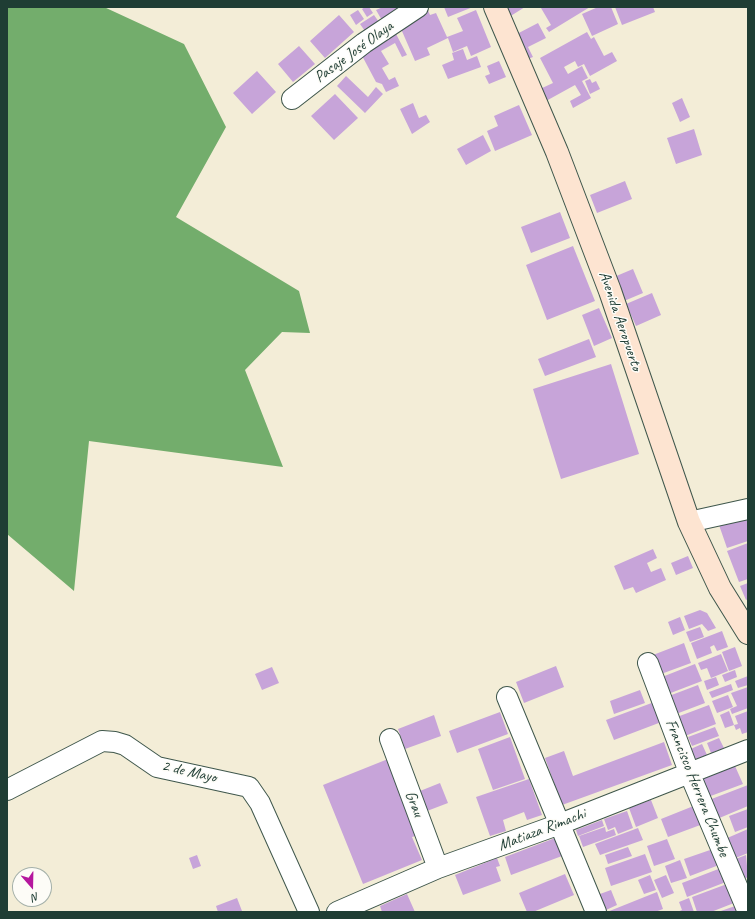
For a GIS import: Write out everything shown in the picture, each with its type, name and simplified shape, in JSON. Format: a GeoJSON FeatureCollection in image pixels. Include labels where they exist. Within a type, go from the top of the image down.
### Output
{"type":"FeatureCollection","features":[{"type":"Feature","properties":{"kind":"street","name":"Pasaje José Olaya"},"geometry":{"type":"LineString","coordinates":[[292,99],[364,43],[418,7]]}},
{"type":"Feature","properties":{"kind":"street","name":"Avenida Aeropuerto"},"geometry":{"type":"LineString","coordinates":[[495,7],[557,152],[610,290],[689,522],[720,588],[748,633]]}},
{"type":"Feature","properties":{"kind":"street"},"geometry":{"type":"LineString","coordinates":[[689,522],[748,509]]}},
{"type":"Feature","properties":{"kind":"street","name":"Francisco Herrera Chumbe"},"geometry":{"type":"LineString","coordinates":[[648,663],[689,772],[748,912]]}},
{"type":"Feature","properties":{"kind":"street"},"geometry":{"type":"LineString","coordinates":[[507,697],[596,912]]}},
{"type":"Feature","properties":{"kind":"street","name":"Grau"},"geometry":{"type":"LineString","coordinates":[[390,739],[438,868]]}},
{"type":"Feature","properties":{"kind":"street","name":"2 de Mayo"},"geometry":{"type":"LineString","coordinates":[[7,790],[102,741],[108,740],[125,745],[157,767],[249,787],[260,803],[309,912]]}},
{"type":"Feature","properties":{"kind":"street","name":"Matiaza Rimachi"},"geometry":{"type":"LineString","coordinates":[[337,912],[438,868],[560,824],[748,750]]}},
{"type":"Feature","properties":{"kind":"green space"},"geometry":{"type":"Polygon","coordinates":[[[7,7],[104,7],[184,44],[226,127],[176,217],[299,291],[310,333],[282,332],[245,370],[283,467],[89,441],[74,591],[7,534],[7,7]]]}},
{"type":"Feature","properties":{"kind":"building"},"geometry":{"type":"Polygon","coordinates":[[[369,7],[373,13],[367,17],[362,9],[369,7]]]}},
{"type":"Feature","properties":{"kind":"building"},"geometry":{"type":"Polygon","coordinates":[[[383,7],[409,7],[383,22],[376,10],[383,7]]]}},
{"type":"Feature","properties":{"kind":"building"},"geometry":{"type":"Polygon","coordinates":[[[444,7],[473,7],[448,17],[444,7]]]}},
{"type":"Feature","properties":{"kind":"building"},"geometry":{"type":"Polygon","coordinates":[[[503,7],[525,7],[509,17],[503,7]]]}},
{"type":"Feature","properties":{"kind":"building"},"geometry":{"type":"Polygon","coordinates":[[[590,7],[549,32],[546,28],[551,25],[541,8],[590,7]]]}},
{"type":"Feature","properties":{"kind":"building"},"geometry":{"type":"Polygon","coordinates":[[[598,7],[611,7],[618,24],[592,36],[582,14],[598,7]]]}},
{"type":"Feature","properties":{"kind":"building"},"geometry":{"type":"Polygon","coordinates":[[[615,7],[653,7],[655,12],[622,25],[615,7]]]}},
{"type":"Feature","properties":{"kind":"building"},"geometry":{"type":"Polygon","coordinates":[[[427,8],[430,15],[436,13],[447,37],[463,31],[457,18],[476,10],[491,47],[471,56],[467,46],[453,52],[448,38],[427,48],[430,55],[415,61],[398,22],[427,8]]]}},
{"type":"Feature","properties":{"kind":"building"},"geometry":{"type":"Polygon","coordinates":[[[358,10],[364,19],[356,25],[350,15],[358,10]]]}},
{"type":"Feature","properties":{"kind":"building"},"geometry":{"type":"Polygon","coordinates":[[[339,15],[354,32],[325,58],[310,41],[339,15]]]}},
{"type":"Feature","properties":{"kind":"building"},"geometry":{"type":"Polygon","coordinates":[[[374,15],[381,25],[367,34],[360,24],[374,15]]]}},
{"type":"Feature","properties":{"kind":"building"},"geometry":{"type":"Polygon","coordinates":[[[538,23],[546,38],[528,47],[533,57],[525,60],[513,36],[538,23]]]}},
{"type":"Feature","properties":{"kind":"building"},"geometry":{"type":"Polygon","coordinates":[[[395,32],[407,55],[402,57],[395,43],[381,51],[389,64],[382,68],[389,80],[395,77],[399,86],[386,92],[382,84],[376,82],[359,50],[395,32]]]}},
{"type":"Feature","properties":{"kind":"building"},"geometry":{"type":"Polygon","coordinates":[[[587,32],[591,39],[594,37],[604,56],[612,52],[617,61],[590,76],[584,64],[578,67],[575,61],[564,67],[568,74],[582,66],[588,78],[582,81],[591,98],[573,108],[570,101],[581,95],[575,85],[546,101],[540,89],[553,83],[540,58],[587,32]]]}},
{"type":"Feature","properties":{"kind":"building"},"geometry":{"type":"Polygon","coordinates":[[[299,46],[315,64],[293,82],[278,64],[299,46]]]}},
{"type":"Feature","properties":{"kind":"building"},"geometry":{"type":"Polygon","coordinates":[[[463,49],[467,60],[477,56],[481,67],[448,79],[442,65],[454,60],[452,53],[463,49]]]}},
{"type":"Feature","properties":{"kind":"building"},"geometry":{"type":"Polygon","coordinates":[[[499,61],[506,77],[489,84],[485,76],[490,74],[487,66],[499,61]]]}},
{"type":"Feature","properties":{"kind":"building"},"geometry":{"type":"Polygon","coordinates":[[[257,71],[276,92],[252,114],[233,93],[257,71]]]}},
{"type":"Feature","properties":{"kind":"building"},"geometry":{"type":"Polygon","coordinates":[[[346,76],[368,97],[376,87],[383,94],[365,113],[337,86],[346,76]]]}},
{"type":"Feature","properties":{"kind":"building"},"geometry":{"type":"Polygon","coordinates":[[[590,79],[592,83],[596,81],[600,89],[590,94],[585,81],[590,79]]]}},
{"type":"Feature","properties":{"kind":"building"},"geometry":{"type":"Polygon","coordinates":[[[335,94],[358,118],[334,140],[311,116],[335,94]]]}},
{"type":"Feature","properties":{"kind":"building"},"geometry":{"type":"Polygon","coordinates":[[[682,98],[690,117],[680,122],[672,103],[682,98]]]}},
{"type":"Feature","properties":{"kind":"building"},"geometry":{"type":"Polygon","coordinates":[[[413,103],[419,118],[426,115],[430,122],[412,134],[400,109],[413,103]]]}},
{"type":"Feature","properties":{"kind":"building"},"geometry":{"type":"Polygon","coordinates":[[[519,105],[532,135],[495,151],[487,131],[498,126],[494,116],[519,105]]]}},
{"type":"Feature","properties":{"kind":"building"},"geometry":{"type":"Polygon","coordinates":[[[694,129],[702,155],[676,164],[667,138],[694,129]]]}},
{"type":"Feature","properties":{"kind":"building"},"geometry":{"type":"Polygon","coordinates":[[[483,135],[491,151],[466,165],[457,149],[483,135]]]}},
{"type":"Feature","properties":{"kind":"building"},"geometry":{"type":"Polygon","coordinates":[[[625,181],[632,199],[597,213],[590,195],[625,181]]]}},
{"type":"Feature","properties":{"kind":"building"},"geometry":{"type":"Polygon","coordinates":[[[560,212],[570,238],[531,253],[521,227],[560,212]]]}},
{"type":"Feature","properties":{"kind":"building"},"geometry":{"type":"Polygon","coordinates":[[[573,246],[595,301],[547,320],[526,265],[573,246]]]}},
{"type":"Feature","properties":{"kind":"building"},"geometry":{"type":"Polygon","coordinates":[[[633,269],[643,293],[624,301],[614,277],[633,269]]]}},
{"type":"Feature","properties":{"kind":"building"},"geometry":{"type":"Polygon","coordinates":[[[652,293],[661,315],[636,326],[626,304],[652,293]]]}},
{"type":"Feature","properties":{"kind":"building"},"geometry":{"type":"Polygon","coordinates":[[[599,308],[612,338],[594,346],[582,315],[599,308]]]}},
{"type":"Feature","properties":{"kind":"building"},"geometry":{"type":"Polygon","coordinates":[[[589,339],[596,357],[545,376],[538,359],[589,339]]]}},
{"type":"Feature","properties":{"kind":"building"},"geometry":{"type":"Polygon","coordinates":[[[611,364],[639,454],[561,479],[533,389],[611,364]]]}},
{"type":"Feature","properties":{"kind":"building"},"geometry":{"type":"Polygon","coordinates":[[[748,515],[748,541],[727,548],[719,525],[748,515]]]}},
{"type":"Feature","properties":{"kind":"building"},"geometry":{"type":"Polygon","coordinates":[[[748,543],[748,579],[739,582],[727,551],[748,543]]]}},
{"type":"Feature","properties":{"kind":"building"},"geometry":{"type":"Polygon","coordinates":[[[653,549],[657,558],[647,563],[651,572],[661,568],[666,580],[636,593],[633,587],[624,590],[614,566],[653,549]]]}},
{"type":"Feature","properties":{"kind":"building"},"geometry":{"type":"Polygon","coordinates":[[[688,556],[693,568],[676,575],[671,563],[688,556]]]}},
{"type":"Feature","properties":{"kind":"building"},"geometry":{"type":"Polygon","coordinates":[[[748,583],[748,599],[746,600],[740,586],[748,583]]]}},
{"type":"Feature","properties":{"kind":"building"},"geometry":{"type":"Polygon","coordinates":[[[700,610],[707,613],[716,628],[708,631],[702,624],[689,629],[684,616],[700,610]]]}},
{"type":"Feature","properties":{"kind":"building"},"geometry":{"type":"Polygon","coordinates":[[[680,617],[685,630],[673,635],[668,622],[680,617]]]}},
{"type":"Feature","properties":{"kind":"building"},"geometry":{"type":"Polygon","coordinates":[[[700,627],[704,637],[690,642],[686,632],[700,627]]]}},
{"type":"Feature","properties":{"kind":"building"},"geometry":{"type":"Polygon","coordinates":[[[722,631],[728,647],[717,651],[714,645],[710,647],[712,653],[697,659],[691,643],[722,631]]]}},
{"type":"Feature","properties":{"kind":"building"},"geometry":{"type":"Polygon","coordinates":[[[684,643],[691,663],[661,674],[653,655],[684,643]]]}},
{"type":"Feature","properties":{"kind":"building"},"geometry":{"type":"Polygon","coordinates":[[[735,647],[742,666],[729,671],[722,652],[735,647]]]}},
{"type":"Feature","properties":{"kind":"building"},"geometry":{"type":"Polygon","coordinates":[[[721,654],[728,671],[711,678],[707,668],[701,670],[698,663],[721,654]]]}},
{"type":"Feature","properties":{"kind":"building"},"geometry":{"type":"Polygon","coordinates":[[[695,664],[702,681],[668,694],[662,677],[695,664]]]}},
{"type":"Feature","properties":{"kind":"building"},"geometry":{"type":"Polygon","coordinates":[[[556,666],[564,687],[524,703],[516,682],[556,666]]]}},
{"type":"Feature","properties":{"kind":"building"},"geometry":{"type":"Polygon","coordinates":[[[272,667],[279,683],[262,690],[255,674],[272,667]]]}},
{"type":"Feature","properties":{"kind":"building"},"geometry":{"type":"Polygon","coordinates":[[[735,670],[737,677],[725,682],[722,675],[735,670]]]}},
{"type":"Feature","properties":{"kind":"building"},"geometry":{"type":"Polygon","coordinates":[[[748,676],[748,685],[738,688],[735,681],[748,676]]]}},
{"type":"Feature","properties":{"kind":"building"},"geometry":{"type":"Polygon","coordinates":[[[716,677],[719,685],[707,690],[704,681],[716,677]]]}},
{"type":"Feature","properties":{"kind":"building"},"geometry":{"type":"Polygon","coordinates":[[[731,684],[733,690],[712,698],[709,692],[731,684]]]}},
{"type":"Feature","properties":{"kind":"building"},"geometry":{"type":"Polygon","coordinates":[[[698,685],[705,703],[676,714],[669,696],[698,685]]]}},
{"type":"Feature","properties":{"kind":"building"},"geometry":{"type":"Polygon","coordinates":[[[748,687],[748,708],[732,714],[730,709],[737,706],[731,693],[748,687]]]}},
{"type":"Feature","properties":{"kind":"building"},"geometry":{"type":"Polygon","coordinates":[[[640,690],[645,703],[614,714],[610,701],[640,690]]]}},
{"type":"Feature","properties":{"kind":"building"},"geometry":{"type":"Polygon","coordinates":[[[728,695],[733,707],[717,713],[712,701],[728,695]]]}},
{"type":"Feature","properties":{"kind":"building"},"geometry":{"type":"Polygon","coordinates":[[[657,701],[664,721],[614,740],[606,720],[657,701]]]}},
{"type":"Feature","properties":{"kind":"building"},"geometry":{"type":"Polygon","coordinates":[[[709,705],[716,724],[685,736],[677,717],[709,705]]]}},
{"type":"Feature","properties":{"kind":"building"},"geometry":{"type":"Polygon","coordinates":[[[729,711],[734,725],[725,728],[720,715],[729,711]]]}},
{"type":"Feature","properties":{"kind":"building"},"geometry":{"type":"Polygon","coordinates":[[[748,711],[748,732],[742,734],[740,728],[736,730],[734,725],[738,724],[735,716],[748,711]]]}},
{"type":"Feature","properties":{"kind":"building"},"geometry":{"type":"Polygon","coordinates":[[[500,712],[508,734],[457,753],[449,731],[500,712]]]}},
{"type":"Feature","properties":{"kind":"building"},"geometry":{"type":"Polygon","coordinates":[[[434,715],[441,736],[405,749],[398,729],[434,715]]]}},
{"type":"Feature","properties":{"kind":"building"},"geometry":{"type":"Polygon","coordinates":[[[715,727],[719,736],[692,746],[688,737],[715,727]]]}},
{"type":"Feature","properties":{"kind":"building"},"geometry":{"type":"Polygon","coordinates":[[[510,737],[525,779],[493,790],[478,749],[510,737]]]}},
{"type":"Feature","properties":{"kind":"building"},"geometry":{"type":"Polygon","coordinates":[[[719,738],[724,748],[711,753],[707,743],[719,738]]]}},
{"type":"Feature","properties":{"kind":"building"},"geometry":{"type":"Polygon","coordinates":[[[664,742],[672,765],[562,805],[545,758],[564,751],[573,776],[664,742]]]}},
{"type":"Feature","properties":{"kind":"building"},"geometry":{"type":"Polygon","coordinates":[[[702,744],[707,755],[688,762],[684,752],[702,744]]]}},
{"type":"Feature","properties":{"kind":"building"},"geometry":{"type":"Polygon","coordinates":[[[388,759],[419,835],[412,837],[422,860],[363,884],[323,785],[388,759]]]}},
{"type":"Feature","properties":{"kind":"building"},"geometry":{"type":"Polygon","coordinates":[[[735,766],[743,784],[708,797],[701,779],[735,766]]]}},
{"type":"Feature","properties":{"kind":"building"},"geometry":{"type":"Polygon","coordinates":[[[529,779],[542,815],[527,820],[524,812],[503,820],[506,831],[490,836],[476,797],[529,779]]]}},
{"type":"Feature","properties":{"kind":"building"},"geometry":{"type":"Polygon","coordinates":[[[440,783],[448,803],[427,811],[420,791],[440,783]]]}},
{"type":"Feature","properties":{"kind":"building"},"geometry":{"type":"Polygon","coordinates":[[[748,785],[748,806],[717,819],[709,800],[748,785]]]}},
{"type":"Feature","properties":{"kind":"building"},"geometry":{"type":"Polygon","coordinates":[[[651,800],[658,818],[636,827],[629,808],[651,800]]]}},
{"type":"Feature","properties":{"kind":"building"},"geometry":{"type":"Polygon","coordinates":[[[696,805],[703,824],[668,837],[661,819],[696,805]]]}},
{"type":"Feature","properties":{"kind":"building"},"geometry":{"type":"Polygon","coordinates":[[[748,809],[748,827],[735,832],[729,816],[748,809]]]}},
{"type":"Feature","properties":{"kind":"building"},"geometry":{"type":"Polygon","coordinates":[[[627,811],[633,828],[618,834],[615,827],[608,830],[604,819],[627,811]]]}},
{"type":"Feature","properties":{"kind":"building"},"geometry":{"type":"Polygon","coordinates":[[[602,820],[604,826],[578,836],[576,830],[602,820]]]}},
{"type":"Feature","properties":{"kind":"building"},"geometry":{"type":"Polygon","coordinates":[[[605,827],[606,832],[614,829],[616,835],[583,847],[579,836],[605,827]]]}},
{"type":"Feature","properties":{"kind":"building"},"geometry":{"type":"Polygon","coordinates":[[[638,828],[643,840],[600,855],[595,844],[638,828]]]}},
{"type":"Feature","properties":{"kind":"building"},"geometry":{"type":"Polygon","coordinates":[[[748,829],[748,853],[733,859],[725,839],[748,829]]]}},
{"type":"Feature","properties":{"kind":"building"},"geometry":{"type":"Polygon","coordinates":[[[555,838],[562,856],[511,875],[505,857],[555,838]]]}},
{"type":"Feature","properties":{"kind":"building"},"geometry":{"type":"Polygon","coordinates":[[[667,839],[675,859],[654,866],[647,846],[667,839]]]}},
{"type":"Feature","properties":{"kind":"building"},"geometry":{"type":"Polygon","coordinates":[[[628,847],[632,856],[608,864],[605,855],[628,847]]]}},
{"type":"Feature","properties":{"kind":"building"},"geometry":{"type":"Polygon","coordinates":[[[713,849],[719,865],[690,876],[684,859],[713,849]]]}},
{"type":"Feature","properties":{"kind":"building"},"geometry":{"type":"Polygon","coordinates":[[[645,854],[652,872],[611,886],[605,868],[645,854]]]}},
{"type":"Feature","properties":{"kind":"building"},"geometry":{"type":"Polygon","coordinates":[[[197,855],[201,866],[193,869],[189,858],[197,855]]]}},
{"type":"Feature","properties":{"kind":"building"},"geometry":{"type":"Polygon","coordinates":[[[746,855],[748,877],[741,880],[733,860],[746,855]]]}},
{"type":"Feature","properties":{"kind":"building"},"geometry":{"type":"Polygon","coordinates":[[[497,858],[500,866],[496,867],[501,881],[463,895],[455,875],[497,858]]]}},
{"type":"Feature","properties":{"kind":"building"},"geometry":{"type":"Polygon","coordinates":[[[680,860],[687,878],[671,883],[665,866],[680,860]]]}},
{"type":"Feature","properties":{"kind":"building"},"geometry":{"type":"Polygon","coordinates":[[[721,868],[726,882],[687,897],[682,883],[721,868]]]}},
{"type":"Feature","properties":{"kind":"building"},"geometry":{"type":"Polygon","coordinates":[[[565,874],[574,895],[533,912],[527,912],[519,893],[565,874]]]}},
{"type":"Feature","properties":{"kind":"building"},"geometry":{"type":"Polygon","coordinates":[[[650,875],[656,890],[644,894],[638,880],[650,875]]]}},
{"type":"Feature","properties":{"kind":"building"},"geometry":{"type":"Polygon","coordinates":[[[666,875],[674,893],[662,898],[654,880],[666,875]]]}},
{"type":"Feature","properties":{"kind":"building"},"geometry":{"type":"Polygon","coordinates":[[[727,884],[734,903],[711,912],[697,912],[692,897],[727,884]]]}},
{"type":"Feature","properties":{"kind":"building"},"geometry":{"type":"Polygon","coordinates":[[[611,890],[617,905],[606,910],[600,894],[611,890]]]}},
{"type":"Feature","properties":{"kind":"building"},"geometry":{"type":"Polygon","coordinates":[[[657,892],[663,909],[655,912],[607,912],[657,892]]]}},
{"type":"Feature","properties":{"kind":"building"},"geometry":{"type":"Polygon","coordinates":[[[407,894],[415,912],[382,912],[380,906],[407,894]]]}},
{"type":"Feature","properties":{"kind":"building"},"geometry":{"type":"Polygon","coordinates":[[[237,898],[242,911],[218,912],[216,906],[237,898]]]}},
{"type":"Feature","properties":{"kind":"building"},"geometry":{"type":"Polygon","coordinates":[[[689,898],[694,912],[677,912],[682,910],[679,902],[689,898]]]}},
{"type":"Feature","properties":{"kind":"building"},"geometry":{"type":"Polygon","coordinates":[[[738,905],[740,912],[718,912],[738,905]]]}}]}
